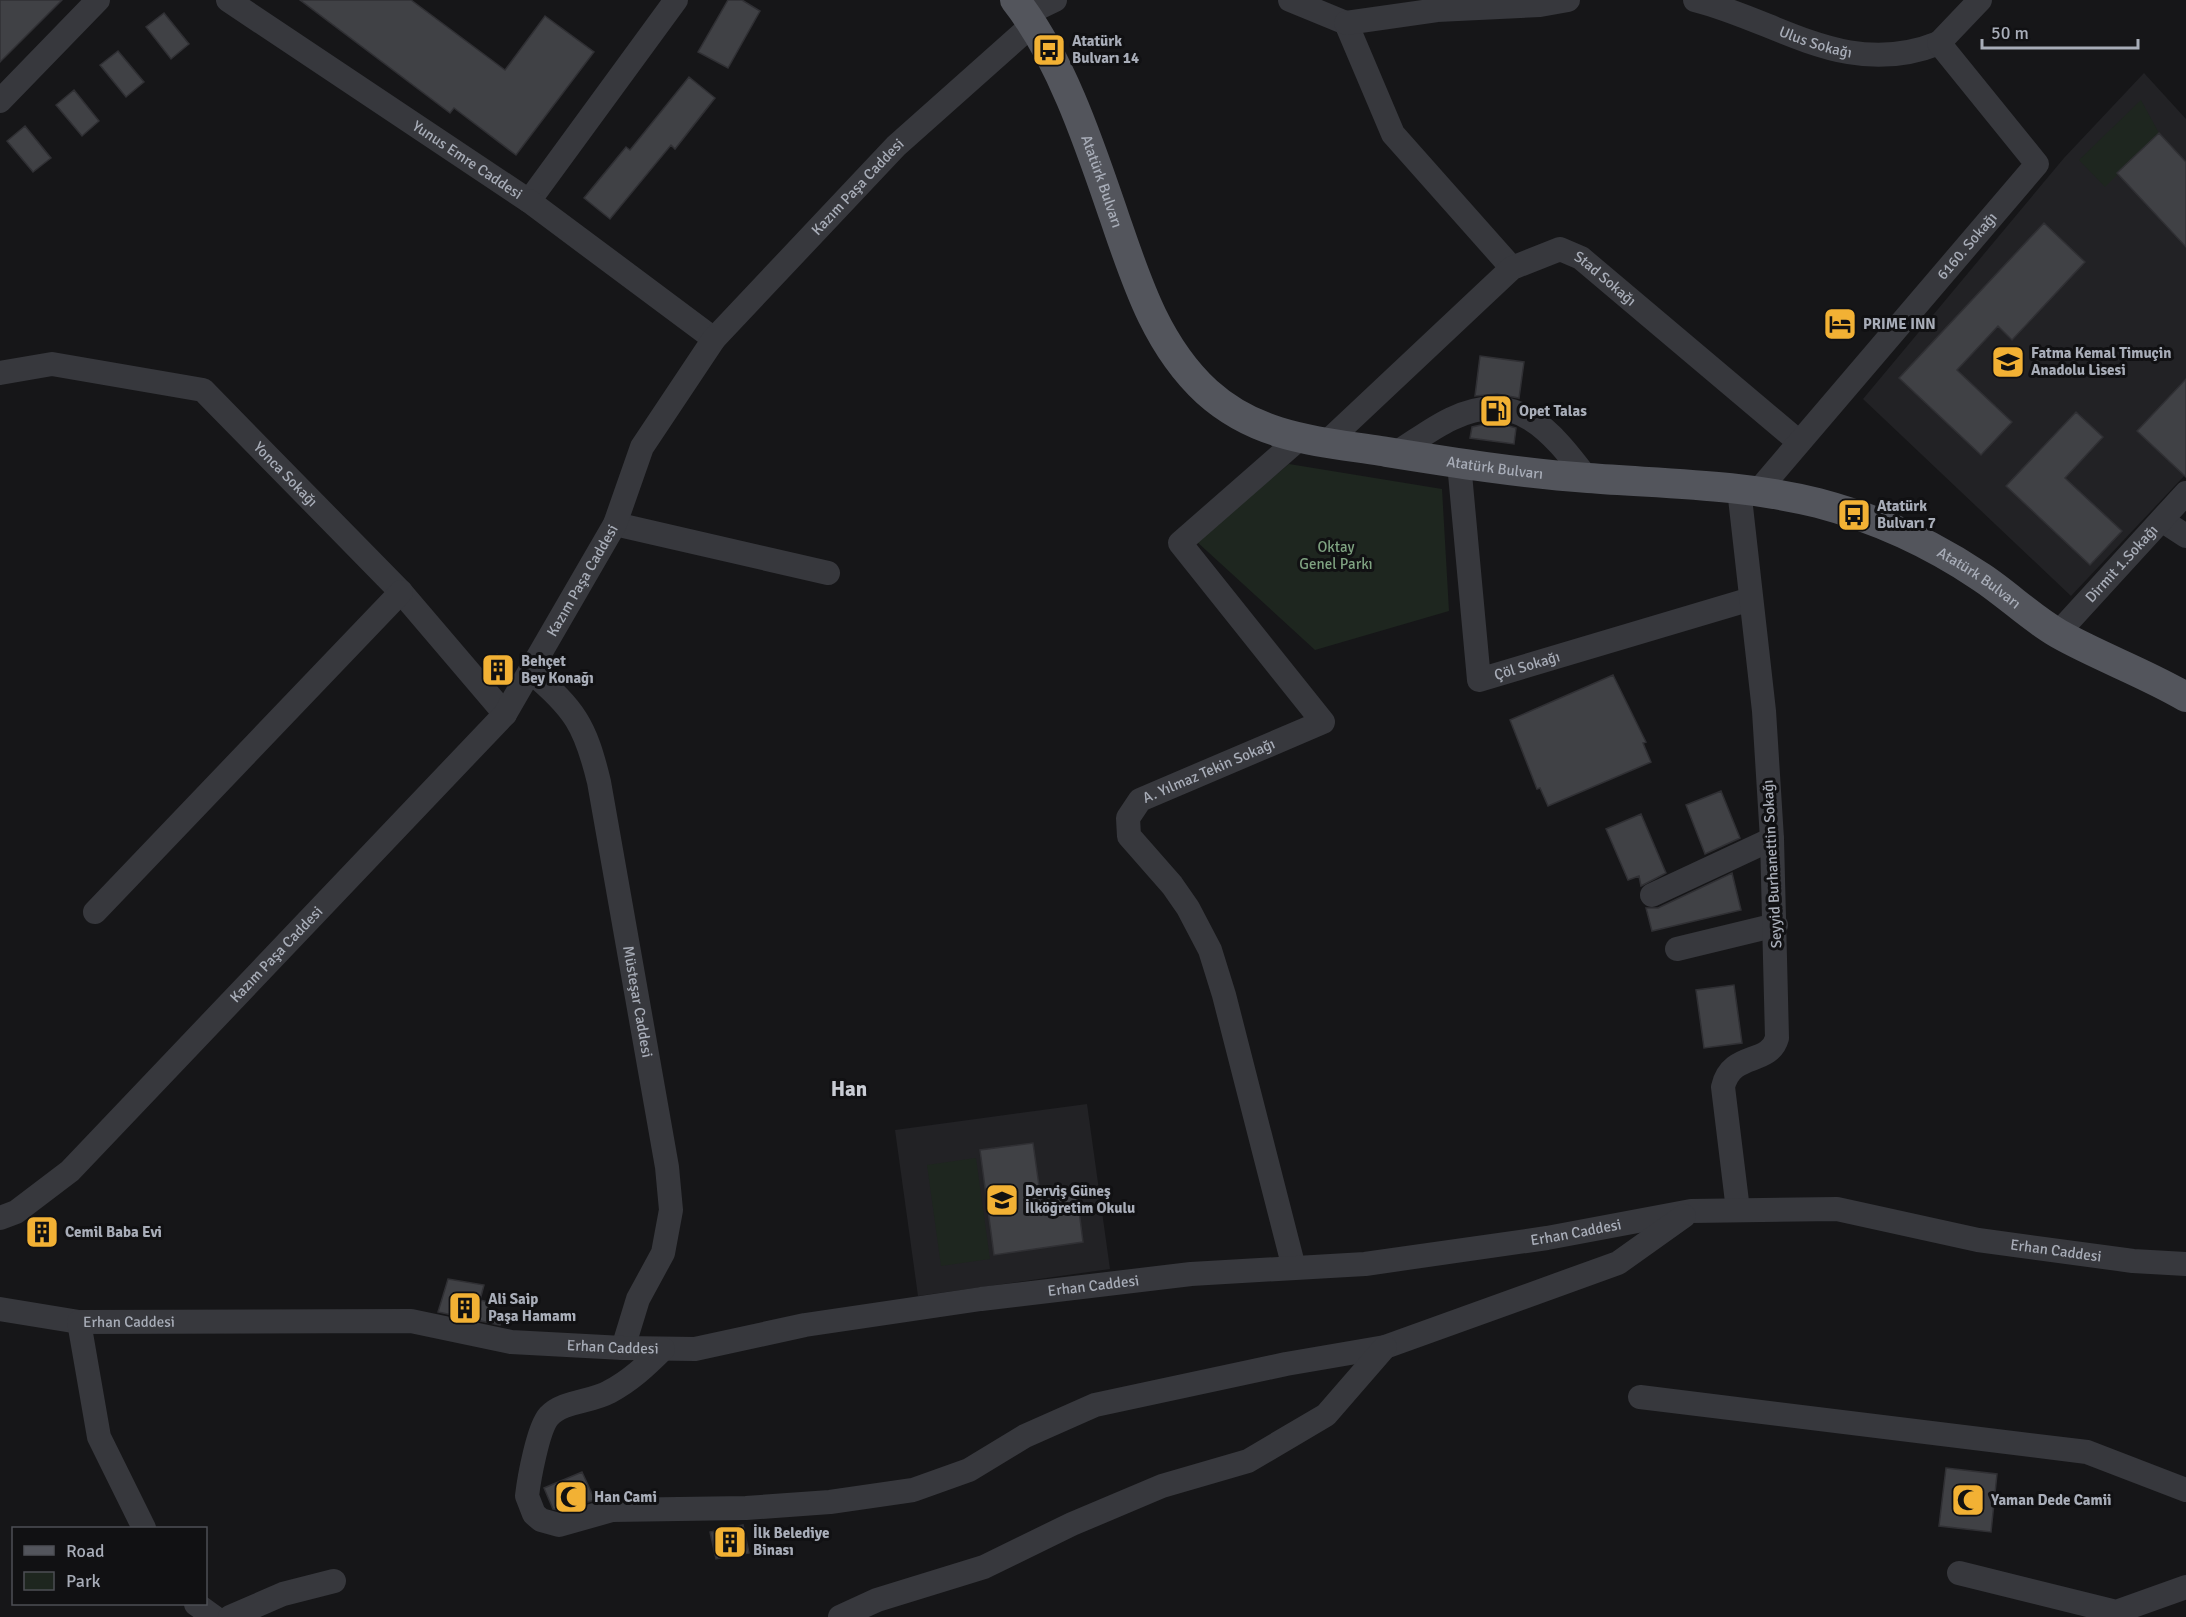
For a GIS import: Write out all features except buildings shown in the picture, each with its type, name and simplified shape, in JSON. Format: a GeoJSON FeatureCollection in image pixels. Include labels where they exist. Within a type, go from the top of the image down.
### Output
{"type":"FeatureCollection","features":[{"type":"Feature","properties":{"kind":"main road","name":"Atatürk Bulvarı"},"geometry":{"type":"LineString","coordinates":[[1025,12],[1059,70],[1138,284],[1156,324],[1177,359],[1210,394],[1243,418],[1280,435],[1459,464],[1587,478],[1748,490],[1820,504],[1860,517],[1920,542],[1981,577],[2058,633],[2154,678],[2186,697]]}},
{"type":"Feature","properties":{"kind":"street"},"geometry":{"type":"LineString","coordinates":[[0,101],[98,0]]}},
{"type":"Feature","properties":{"kind":"street","name":"Yunus Emre Caddesi"},"geometry":{"type":"LineString","coordinates":[[228,0],[529,201],[676,0]]}},
{"type":"Feature","properties":{"kind":"street","name":"Kazım Paşa Caddesi"},"geometry":{"type":"LineString","coordinates":[[0,1218],[16,1212],[70,1171],[505,714],[615,524],[642,447],[714,339],[1025,12],[1055,0]]}},
{"type":"Feature","properties":{"kind":"street"},"geometry":{"type":"LineString","coordinates":[[1290,0],[1346,23],[1437,9],[1540,5],[1568,0]]}},
{"type":"Feature","properties":{"kind":"street","name":"Ulus Sokağı"},"geometry":{"type":"LineString","coordinates":[[1695,0],[1730,10],[1794,38],[1838,50],[1896,54],[1939,43]]}},
{"type":"Feature","properties":{"kind":"street"},"geometry":{"type":"LineString","coordinates":[[1939,43],[1980,0]]}},
{"type":"Feature","properties":{"kind":"street"},"geometry":{"type":"LineString","coordinates":[[1346,23],[1393,134],[1512,268]]}},
{"type":"Feature","properties":{"kind":"street","name":"6160. Sokağı"},"geometry":{"type":"LineString","coordinates":[[1748,490],[1799,442],[2037,164],[1939,43]]}},
{"type":"Feature","properties":{"kind":"street"},"geometry":{"type":"LineString","coordinates":[[529,201],[714,339]]}},
{"type":"Feature","properties":{"kind":"street","name":"Stad Sokağı"},"geometry":{"type":"LineString","coordinates":[[1314,440],[1512,268],[1554,249],[1574,253],[1799,442]]}},
{"type":"Feature","properties":{"kind":"street","name":"Yonca Sokağı"},"geometry":{"type":"LineString","coordinates":[[0,373],[52,364],[203,390],[400,592],[505,714]]}},
{"type":"Feature","properties":{"kind":"street"},"geometry":{"type":"LineString","coordinates":[[1396,453],[1452,418],[1494,407],[1532,418],[1559,441],[1587,478]]}},
{"type":"Feature","properties":{"kind":"street","name":"A. Yılmaz Tekin Sokağı"},"geometry":{"type":"LineString","coordinates":[[1293,1268],[1221,984],[1209,950],[1188,908],[1154,863],[1134,844],[1127,827],[1130,811],[1140,800],[1323,722],[1180,543],[1314,440]]}},
{"type":"Feature","properties":{"kind":"street","name":"Çöl Sokağı"},"geometry":{"type":"LineString","coordinates":[[1459,464],[1479,680],[1751,599]]}},
{"type":"Feature","properties":{"kind":"street","name":"Seyyid Burhanettin Sokağı"},"geometry":{"type":"LineString","coordinates":[[1738,1210],[1723,1087],[1734,1066],[1770,1050],[1776,1042],[1776,925],[1772,839],[1764,711],[1751,599],[1748,490]]}},
{"type":"Feature","properties":{"kind":"street"},"geometry":{"type":"LineString","coordinates":[[2058,633],[2186,494]]}},
{"type":"Feature","properties":{"kind":"street","name":"Dirmit 1.Sokağı"},"geometry":{"type":"LineString","coordinates":[[2058,633],[2186,494]]}},
{"type":"Feature","properties":{"kind":"street"},"geometry":{"type":"LineString","coordinates":[[2163,521],[2186,537]]}},
{"type":"Feature","properties":{"kind":"street"},"geometry":{"type":"LineString","coordinates":[[615,524],[828,573]]}},
{"type":"Feature","properties":{"kind":"street"},"geometry":{"type":"LineString","coordinates":[[95,912],[400,592]]}},
{"type":"Feature","properties":{"kind":"street","name":"Müsteşar Caddesi"},"geometry":{"type":"LineString","coordinates":[[530,671],[564,700],[588,739],[599,782],[666,1167],[671,1210],[663,1252],[638,1299],[623,1348]]}},
{"type":"Feature","properties":{"kind":"street"},"geometry":{"type":"LineString","coordinates":[[1652,896],[1772,839]]}},
{"type":"Feature","properties":{"kind":"street"},"geometry":{"type":"LineString","coordinates":[[1677,949],[1776,925]]}},
{"type":"Feature","properties":{"kind":"street","name":"Erhan Caddesi"},"geometry":{"type":"LineString","coordinates":[[2,1310],[79,1322],[411,1321],[512,1342],[695,1349],[805,1325],[981,1299],[1191,1274],[1365,1264],[1547,1238],[1691,1211],[1738,1210],[1837,1209],[1978,1240],[2133,1261],[2186,1264]]}},
{"type":"Feature","properties":{"kind":"street"},"geometry":{"type":"LineString","coordinates":[[663,1349],[638,1374],[607,1393],[560,1408],[550,1415],[542,1426],[528,1496],[530,1506],[541,1520],[559,1525],[612,1510],[746,1508],[830,1502],[913,1490],[969,1470],[1024,1436],[1095,1405],[1276,1366],[1385,1347],[1618,1263],[1691,1211]]}},
{"type":"Feature","properties":{"kind":"street"},"geometry":{"type":"LineString","coordinates":[[79,1322],[99,1437],[144,1527]]}},
{"type":"Feature","properties":{"kind":"street"},"geometry":{"type":"LineString","coordinates":[[840,1617],[878,1600],[984,1567],[1072,1524],[1162,1486],[1248,1461],[1326,1415],[1385,1347]]}},
{"type":"Feature","properties":{"kind":"street"},"geometry":{"type":"LineString","coordinates":[[1640,1397],[2087,1452],[2186,1490]]}},
{"type":"Feature","properties":{"kind":"street"},"geometry":{"type":"LineString","coordinates":[[1959,1573],[2101,1612],[2116,1612],[2186,1587]]}},
{"type":"Feature","properties":{"kind":"street"},"geometry":{"type":"LineString","coordinates":[[230,1617],[283,1594],[334,1581]]}},
{"type":"Feature","properties":{"kind":"street"},"geometry":{"type":"LineString","coordinates":[[197,1605],[214,1617]]}},
{"type":"Feature","properties":{"kind":"shaded area"},"geometry":{"type":"Polygon","coordinates":[[[2144,73],[2186,119],[2186,474],[2071,596],[1863,399],[2064,158],[2144,73]]]}},
{"type":"Feature","properties":{"kind":"shaded area","name":"Derviş Güneş İlköğretim Okulu"},"geometry":{"type":"Polygon","coordinates":[[[1087,1104],[1110,1269],[918,1296],[895,1130],[1087,1104]]]}},
{"type":"Feature","properties":{"kind":"green space"},"geometry":{"type":"Polygon","coordinates":[[[2141,100],[2159,133],[2105,187],[2079,160],[2141,100]]]}},
{"type":"Feature","properties":{"kind":"green space","name":"Oktay Genel Parkı"},"geometry":{"type":"Polygon","coordinates":[[[1289,464],[1442,489],[1449,611],[1315,650],[1196,541],[1289,464]]]}},
{"type":"Feature","properties":{"kind":"green space"},"geometry":{"type":"Polygon","coordinates":[[[976,1158],[990,1259],[941,1266],[927,1165],[976,1158]]]}},
{"type":"Feature","properties":{"kind":"place","name":"Atatürk Bulvarı 14"},"geometry":{"type":"Point","coordinates":[1049,50]}},
{"type":"Feature","properties":{"kind":"place","name":"PRIME INN"},"geometry":{"type":"Point","coordinates":[1840,324]}},
{"type":"Feature","properties":{"kind":"place","name":"Fatma Kemal Timuçin Anadolu Lisesi"},"geometry":{"type":"Point","coordinates":[2008,362]}},
{"type":"Feature","properties":{"kind":"place","name":"Opet Talas"},"geometry":{"type":"Point","coordinates":[1496,411]}},
{"type":"Feature","properties":{"kind":"place","name":"Atatürk Bulvarı 7"},"geometry":{"type":"Point","coordinates":[1854,515]}},
{"type":"Feature","properties":{"kind":"place","name":"Behçet Bey Konağı"},"geometry":{"type":"Point","coordinates":[498,670]}},
{"type":"Feature","properties":{"kind":"place","name":"Derviş Güneş İlköğretim Okulu"},"geometry":{"type":"Point","coordinates":[1002,1200]}},
{"type":"Feature","properties":{"kind":"place","name":"Cemil Baba Evi"},"geometry":{"type":"Point","coordinates":[42,1232]}},
{"type":"Feature","properties":{"kind":"place","name":"Ali Saip Paşa Hamamı"},"geometry":{"type":"Point","coordinates":[465,1308]}},
{"type":"Feature","properties":{"kind":"place","name":"Han Cami"},"geometry":{"type":"Point","coordinates":[571,1497]}},
{"type":"Feature","properties":{"kind":"place","name":"Yaman Dede Camii"},"geometry":{"type":"Point","coordinates":[1968,1500]}},
{"type":"Feature","properties":{"kind":"place","name":"İlk Belediye Binası"},"geometry":{"type":"Point","coordinates":[730,1542]}},
{"type":"Feature","properties":{"kind":"district","name":"Han"},"geometry":{"type":"Point","coordinates":[849,1089]}}]}
